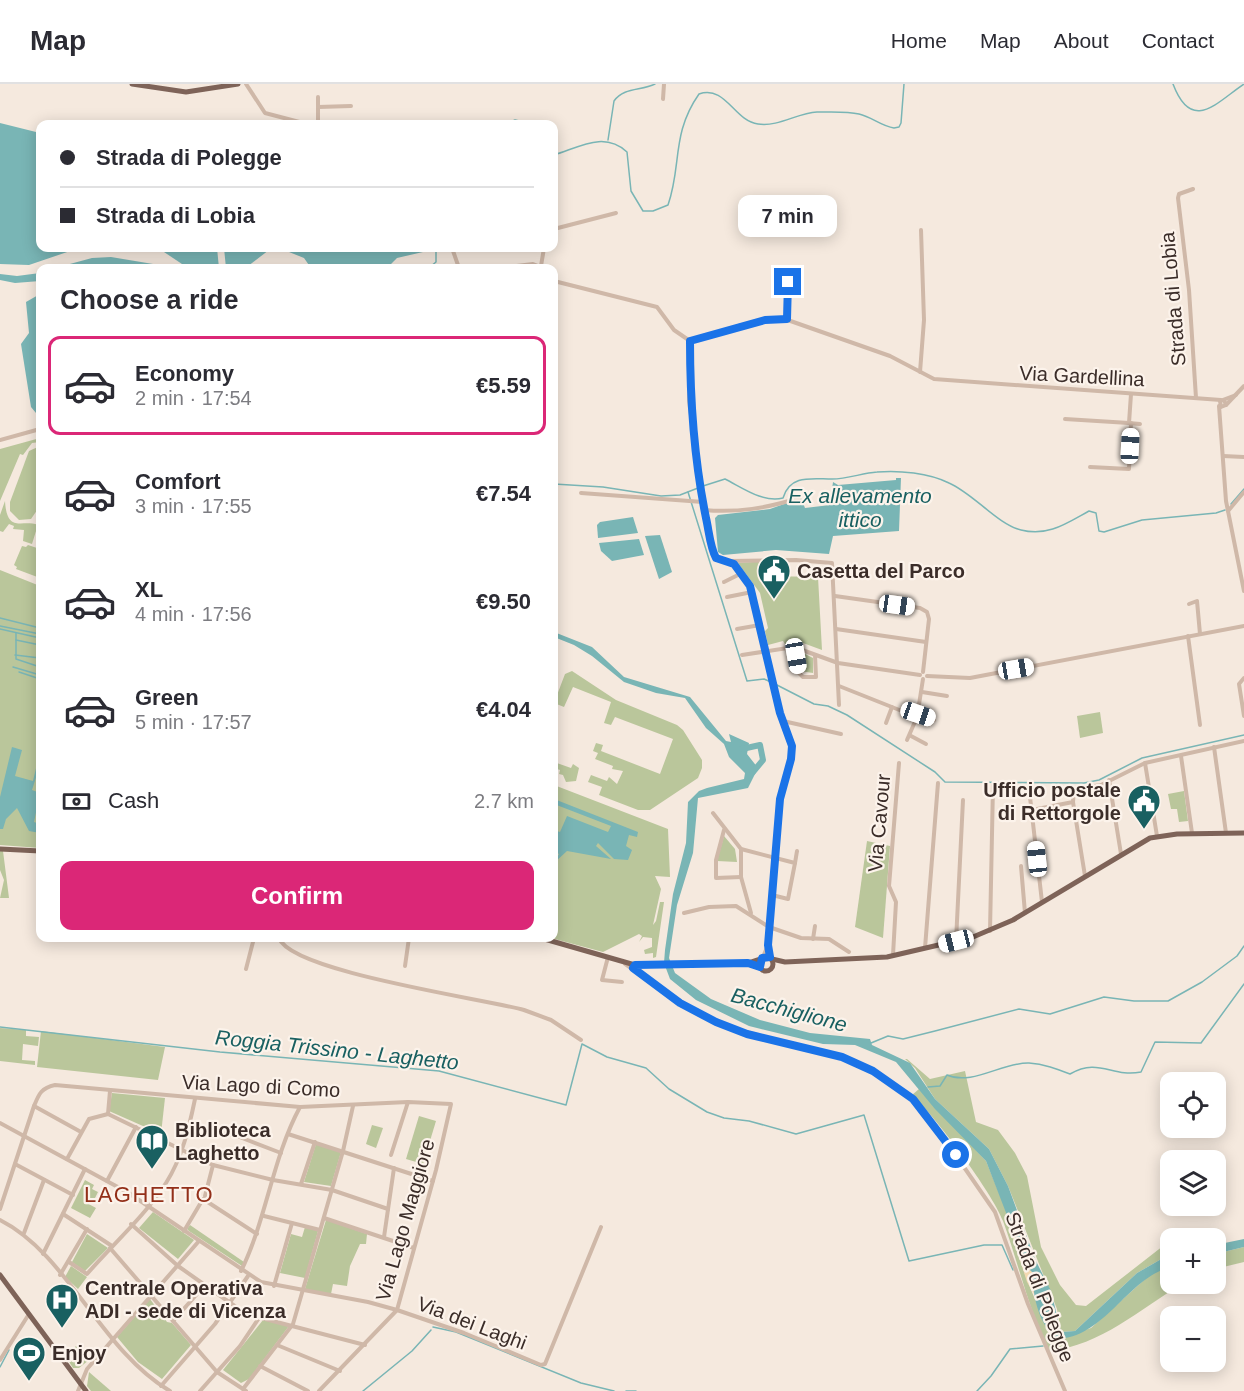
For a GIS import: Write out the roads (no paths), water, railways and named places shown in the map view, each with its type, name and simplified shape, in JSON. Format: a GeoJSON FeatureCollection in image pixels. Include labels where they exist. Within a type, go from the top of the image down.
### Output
{"type":"FeatureCollection","features":[{"type":"Feature","properties":{"kind":"main road"},"geometry":{"type":"LineString","coordinates":[[132,84],[186,93],[234,84]]}},
{"type":"Feature","properties":{"kind":"main road"},"geometry":{"type":"LineString","coordinates":[[609,957],[634,965],[678,965],[748,963],[762,958],[785,962],[893,956],[990,931],[1042,903],[1139,843],[1157,837],[1244,833]]}},
{"type":"Feature","properties":{"kind":"main road"},"geometry":{"type":"LineString","coordinates":[[0,849],[36,851]]}},
{"type":"Feature","properties":{"kind":"main road"},"geometry":{"type":"LineString","coordinates":[[555,942],[634,965]]}},
{"type":"Feature","properties":{"kind":"main road"},"geometry":{"type":"LineString","coordinates":[[760,967],[762,958]]}},
{"type":"Feature","properties":{"kind":"main road"},"geometry":{"type":"LineString","coordinates":[[771,958],[773,967]]}},
{"type":"Feature","properties":{"kind":"main road"},"geometry":{"type":"LineString","coordinates":[[748,963],[766,971],[785,962]]}},
{"type":"Feature","properties":{"kind":"main road"},"geometry":{"type":"LineString","coordinates":[[0,1275],[80,1388],[86,1391]]}},
{"type":"Feature","properties":{"kind":"street"},"geometry":{"type":"LineString","coordinates":[[186,93],[187,84]]}},
{"type":"Feature","properties":{"kind":"street"},"geometry":{"type":"LineString","coordinates":[[246,84],[265,113],[292,120]]}},
{"type":"Feature","properties":{"kind":"street"},"geometry":{"type":"LineString","coordinates":[[663,99],[664,84]]}},
{"type":"Feature","properties":{"kind":"street"},"geometry":{"type":"LineString","coordinates":[[318,97],[318,120]]}},
{"type":"Feature","properties":{"kind":"street"},"geometry":{"type":"LineString","coordinates":[[318,107],[351,106]]}},
{"type":"Feature","properties":{"kind":"street","name":"Strada di Lobia"},"geometry":{"type":"LineString","coordinates":[[1193,189],[1179,194],[1178,198],[1189,290],[1196,398]]}},
{"type":"Feature","properties":{"kind":"street"},"geometry":{"type":"LineString","coordinates":[[558,228],[616,213]]}},
{"type":"Feature","properties":{"kind":"street"},"geometry":{"type":"LineString","coordinates":[[690,341],[765,320],[787,319],[890,356],[920,372],[924,320],[921,230]]}},
{"type":"Feature","properties":{"kind":"street"},"geometry":{"type":"LineString","coordinates":[[787,267],[787,319]]}},
{"type":"Feature","properties":{"kind":"street"},"geometry":{"type":"LineString","coordinates":[[558,282],[657,307],[674,330],[690,341]]}},
{"type":"Feature","properties":{"kind":"street"},"geometry":{"type":"LineString","coordinates":[[690,341],[689,401],[704,510],[715,556],[729,561],[831,562],[836,596],[839,705]]}},
{"type":"Feature","properties":{"kind":"street","name":"Via Gardellina"},"geometry":{"type":"LineString","coordinates":[[920,372],[934,379],[951,381],[1211,399],[1222,403]]}},
{"type":"Feature","properties":{"kind":"street"},"geometry":{"type":"LineString","coordinates":[[1244,386],[1236,395],[1222,403],[1221,417],[1226,501],[1244,591]]}},
{"type":"Feature","properties":{"kind":"street"},"geometry":{"type":"LineString","coordinates":[[1090,467],[1129,469],[1131,394]]}},
{"type":"Feature","properties":{"kind":"street"},"geometry":{"type":"LineString","coordinates":[[1065,419],[1140,424]]}},
{"type":"Feature","properties":{"kind":"street"},"geometry":{"type":"LineString","coordinates":[[0,440],[36,430]]}},
{"type":"Feature","properties":{"kind":"street"},"geometry":{"type":"LineString","coordinates":[[1223,456],[1244,457]]}},
{"type":"Feature","properties":{"kind":"street"},"geometry":{"type":"LineString","coordinates":[[1228,510],[1244,492]]}},
{"type":"Feature","properties":{"kind":"street"},"geometry":{"type":"LineString","coordinates":[[582,493],[703,502]]}},
{"type":"Feature","properties":{"kind":"street"},"geometry":{"type":"LineString","coordinates":[[704,510],[727,512],[769,508],[799,498]]}},
{"type":"Feature","properties":{"kind":"street"},"geometry":{"type":"LineString","coordinates":[[729,561],[742,573],[752,592],[792,752],[781,788],[769,927],[768,945],[771,958]]}},
{"type":"Feature","properties":{"kind":"street"},"geometry":{"type":"LineString","coordinates":[[724,582],[742,573]]}},
{"type":"Feature","properties":{"kind":"street"},"geometry":{"type":"LineString","coordinates":[[727,597],[752,592]]}},
{"type":"Feature","properties":{"kind":"street"},"geometry":{"type":"LineString","coordinates":[[836,596],[925,610],[929,619],[922,692],[918,716],[907,740]]}},
{"type":"Feature","properties":{"kind":"street"},"geometry":{"type":"LineString","coordinates":[[1189,604],[1197,601],[1200,634]]}},
{"type":"Feature","properties":{"kind":"street"},"geometry":{"type":"LineString","coordinates":[[737,630],[760,625]]}},
{"type":"Feature","properties":{"kind":"street"},"geometry":{"type":"LineString","coordinates":[[742,655],[795,647],[838,663],[923,676],[970,678],[1243,625]]}},
{"type":"Feature","properties":{"kind":"street"},"geometry":{"type":"LineString","coordinates":[[836,629],[926,642]]}},
{"type":"Feature","properties":{"kind":"street"},"geometry":{"type":"LineString","coordinates":[[1188,636],[1200,725]]}},
{"type":"Feature","properties":{"kind":"street"},"geometry":{"type":"LineString","coordinates":[[795,647],[799,673],[803,677],[816,676],[815,655]]}},
{"type":"Feature","properties":{"kind":"street"},"geometry":{"type":"LineString","coordinates":[[1244,678],[1239,684],[1244,716]]}},
{"type":"Feature","properties":{"kind":"street"},"geometry":{"type":"LineString","coordinates":[[839,686],[892,707],[934,720]]}},
{"type":"Feature","properties":{"kind":"street"},"geometry":{"type":"LineString","coordinates":[[922,692],[946,696]]}},
{"type":"Feature","properties":{"kind":"street"},"geometry":{"type":"LineString","coordinates":[[886,723],[892,707]]}},
{"type":"Feature","properties":{"kind":"street"},"geometry":{"type":"LineString","coordinates":[[783,721],[841,734]]}},
{"type":"Feature","properties":{"kind":"street"},"geometry":{"type":"LineString","coordinates":[[910,736],[926,744]]}},
{"type":"Feature","properties":{"kind":"street"},"geometry":{"type":"LineString","coordinates":[[1085,876],[1073,802],[1074,789],[1093,787],[1145,763],[1244,741]]}},
{"type":"Feature","properties":{"kind":"street"},"geometry":{"type":"LineString","coordinates":[[1214,747],[1226,833]]}},
{"type":"Feature","properties":{"kind":"street"},"geometry":{"type":"LineString","coordinates":[[1181,756],[1192,834]]}},
{"type":"Feature","properties":{"kind":"street","name":"Via Cavour"},"geometry":{"type":"LineString","coordinates":[[893,956],[896,902],[889,886],[900,763]]}},
{"type":"Feature","properties":{"kind":"street"},"geometry":{"type":"LineString","coordinates":[[1145,763],[1157,837]]}},
{"type":"Feature","properties":{"kind":"street"},"geometry":{"type":"LineString","coordinates":[[1109,780],[1121,854]]}},
{"type":"Feature","properties":{"kind":"street"},"geometry":{"type":"LineString","coordinates":[[924,949],[938,783]]}},
{"type":"Feature","properties":{"kind":"street"},"geometry":{"type":"LineString","coordinates":[[990,931],[993,785]]}},
{"type":"Feature","properties":{"kind":"street"},"geometry":{"type":"LineString","coordinates":[[1030,797],[1042,903]]}},
{"type":"Feature","properties":{"kind":"street"},"geometry":{"type":"LineString","coordinates":[[956,941],[963,800]]}},
{"type":"Feature","properties":{"kind":"street"},"geometry":{"type":"LineString","coordinates":[[1032,810],[1073,802]]}},
{"type":"Feature","properties":{"kind":"street"},"geometry":{"type":"LineString","coordinates":[[712,813],[741,849],[795,863]]}},
{"type":"Feature","properties":{"kind":"street"},"geometry":{"type":"LineString","coordinates":[[724,830],[716,860],[716,878],[741,877]]}},
{"type":"Feature","properties":{"kind":"street"},"geometry":{"type":"LineString","coordinates":[[741,849],[741,877],[751,914]]}},
{"type":"Feature","properties":{"kind":"street"},"geometry":{"type":"LineString","coordinates":[[772,895],[788,899],[797,851]]}},
{"type":"Feature","properties":{"kind":"street"},"geometry":{"type":"LineString","coordinates":[[1022,866],[1025,913]]}},
{"type":"Feature","properties":{"kind":"street"},"geometry":{"type":"LineString","coordinates":[[684,913],[727,905],[736,906],[769,927],[801,938],[829,939],[849,952]]}},
{"type":"Feature","properties":{"kind":"street"},"geometry":{"type":"LineString","coordinates":[[813,939],[814,926]]}},
{"type":"Feature","properties":{"kind":"street"},"geometry":{"type":"LineString","coordinates":[[246,969],[253,942]]}},
{"type":"Feature","properties":{"kind":"street"},"geometry":{"type":"LineString","coordinates":[[281,942],[294,952],[334,969],[524,1010],[551,1020],[581,1040]]}},
{"type":"Feature","properties":{"kind":"street"},"geometry":{"type":"LineString","coordinates":[[405,966],[408,942]]}},
{"type":"Feature","properties":{"kind":"street"},"geometry":{"type":"LineString","coordinates":[[762,958],[768,945]]}},
{"type":"Feature","properties":{"kind":"street"},"geometry":{"type":"LineString","coordinates":[[609,957],[602,980],[622,982]]}},
{"type":"Feature","properties":{"kind":"street","name":"Strada di Polegge"},"geometry":{"type":"LineString","coordinates":[[634,965],[680,1003],[716,1022],[747,1034],[855,1061],[913,1099],[948,1144],[995,1212],[1032,1315],[1065,1391]]}},
{"type":"Feature","properties":{"kind":"street","name":"Via Lago di Como"},"geometry":{"type":"LineString","coordinates":[[0,1209],[34,1106],[39,1093],[46,1087],[55,1085],[300,1107],[447,1102]]}},
{"type":"Feature","properties":{"kind":"street"},"geometry":{"type":"LineString","coordinates":[[108,1114],[110,1091]]}},
{"type":"Feature","properties":{"kind":"street"},"geometry":{"type":"LineString","coordinates":[[69,1262],[87,1274],[149,1207],[168,1180],[181,1151],[195,1099]]}},
{"type":"Feature","properties":{"kind":"street"},"geometry":{"type":"LineString","coordinates":[[391,1155],[408,1102]]}},
{"type":"Feature","properties":{"kind":"street","name":"Via Lago Maggiore"},"geometry":{"type":"LineString","coordinates":[[319,1391],[366,1345],[397,1310],[452,1109],[447,1102]]}},
{"type":"Feature","properties":{"kind":"street"},"geometry":{"type":"LineString","coordinates":[[34,1106],[81,1132]]}},
{"type":"Feature","properties":{"kind":"street"},"geometry":{"type":"LineString","coordinates":[[63,1214],[111,1247],[217,1372],[244,1390],[293,1324],[332,1190],[353,1106]]}},
{"type":"Feature","properties":{"kind":"street"},"geometry":{"type":"LineString","coordinates":[[242,1271],[264,1216],[281,1153],[300,1107]]}},
{"type":"Feature","properties":{"kind":"street"},"geometry":{"type":"LineString","coordinates":[[67,1159],[89,1119],[108,1114],[213,1165],[273,1180],[332,1190],[388,1209]]}},
{"type":"Feature","properties":{"kind":"street","name":"Via dei Laghi"},"geometry":{"type":"LineString","coordinates":[[0,1123],[107,1181],[149,1207],[248,1276],[274,1286],[368,1302],[397,1310],[464,1333],[542,1365],[545,1364],[601,1227]]}},
{"type":"Feature","properties":{"kind":"street"},"geometry":{"type":"LineString","coordinates":[[107,1181],[136,1127]]}},
{"type":"Feature","properties":{"kind":"street"},"geometry":{"type":"LineString","coordinates":[[189,1127],[237,1136],[281,1153]]}},
{"type":"Feature","properties":{"kind":"street"},"geometry":{"type":"LineString","coordinates":[[288,1134],[343,1150],[433,1182]]}},
{"type":"Feature","properties":{"kind":"street"},"geometry":{"type":"LineString","coordinates":[[301,1184],[315,1142]]}},
{"type":"Feature","properties":{"kind":"street"},"geometry":{"type":"LineString","coordinates":[[15,1164],[73,1195]]}},
{"type":"Feature","properties":{"kind":"street"},"geometry":{"type":"LineString","coordinates":[[184,1231],[204,1197],[213,1165]]}},
{"type":"Feature","properties":{"kind":"street"},"geometry":{"type":"LineString","coordinates":[[384,1237],[394,1168]]}},
{"type":"Feature","properties":{"kind":"street"},"geometry":{"type":"LineString","coordinates":[[43,1254],[85,1169]]}},
{"type":"Feature","properties":{"kind":"street"},"geometry":{"type":"LineString","coordinates":[[24,1233],[44,1180]]}},
{"type":"Feature","properties":{"kind":"street"},"geometry":{"type":"LineString","coordinates":[[204,1197],[257,1234]]}},
{"type":"Feature","properties":{"kind":"street"},"geometry":{"type":"LineString","coordinates":[[264,1216],[320,1230]]}},
{"type":"Feature","properties":{"kind":"street"},"geometry":{"type":"LineString","coordinates":[[324,1218],[414,1248]]}},
{"type":"Feature","properties":{"kind":"street"},"geometry":{"type":"LineString","coordinates":[[2,1222],[24,1233],[140,1369],[168,1391]]}},
{"type":"Feature","properties":{"kind":"street"},"geometry":{"type":"LineString","coordinates":[[274,1286],[292,1223]]}},
{"type":"Feature","properties":{"kind":"street"},"geometry":{"type":"LineString","coordinates":[[131,1224],[178,1266],[230,1303],[259,1318],[293,1324],[366,1345]]}},
{"type":"Feature","properties":{"kind":"street"},"geometry":{"type":"LineString","coordinates":[[60,1275],[87,1230]]}},
{"type":"Feature","properties":{"kind":"street"},"geometry":{"type":"LineString","coordinates":[[80,1388],[87,1369],[199,1241]]}},
{"type":"Feature","properties":{"kind":"street"},"geometry":{"type":"LineString","coordinates":[[161,1386],[196,1347],[248,1276]]}},
{"type":"Feature","properties":{"kind":"street"},"geometry":{"type":"LineString","coordinates":[[173,1321],[205,1285]]}},
{"type":"Feature","properties":{"kind":"street"},"geometry":{"type":"LineString","coordinates":[[0,1360],[29,1314]]}},
{"type":"Feature","properties":{"kind":"street"},"geometry":{"type":"LineString","coordinates":[[200,1391],[240,1346],[259,1318]]}},
{"type":"Feature","properties":{"kind":"street"},"geometry":{"type":"LineString","coordinates":[[277,1345],[340,1371]]}},
{"type":"Feature","properties":{"kind":"street"},"geometry":{"type":"LineString","coordinates":[[260,1366],[308,1391]]}},
{"type":"Feature","properties":{"kind":"street"},"geometry":{"type":"LineString","coordinates":[[72,1374],[87,1369]]}},
{"type":"Feature","properties":{"kind":"water"},"geometry":{"type":"Polygon","coordinates":[[[0,123],[36,132],[36,252],[67,252],[29,265],[0,264],[0,123]]]}},
{"type":"Feature","properties":{"kind":"water"},"geometry":{"type":"Polygon","coordinates":[[[164,252],[217,252],[219,264],[182,264],[164,252]]]}},
{"type":"Feature","properties":{"kind":"water"},"geometry":{"type":"Polygon","coordinates":[[[224,252],[266,252],[251,264],[226,264],[224,252]]]}},
{"type":"Feature","properties":{"kind":"water"},"geometry":{"type":"Polygon","coordinates":[[[289,252],[423,252],[397,258],[391,264],[308,264],[304,258],[289,252]]]}},
{"type":"Feature","properties":{"kind":"water"},"geometry":{"type":"Polygon","coordinates":[[[111,257],[153,264],[70,264],[92,258],[111,257]]]}},
{"type":"Feature","properties":{"kind":"water"},"geometry":{"type":"Polygon","coordinates":[[[0,274],[17,276],[36,274],[36,281],[15,283],[0,280],[0,274]]]}},
{"type":"Feature","properties":{"kind":"water"},"geometry":{"type":"Polygon","coordinates":[[[36,296],[36,413],[31,407],[21,344],[29,333],[26,302],[36,296]]]}},
{"type":"Feature","properties":{"kind":"water","name":"Ex allevamento ittico"},"geometry":{"type":"Polygon","coordinates":[[[896,478],[901,478],[899,531],[833,536],[829,554],[776,550],[723,555],[718,552],[715,518],[718,515],[770,509],[801,498],[805,508],[830,505],[833,482],[838,485],[896,480],[896,478]]]}},
{"type":"Feature","properties":{"kind":"water"},"geometry":{"type":"Polygon","coordinates":[[[633,517],[638,533],[598,538],[597,525],[600,522],[633,517]]]}},
{"type":"Feature","properties":{"kind":"water"},"geometry":{"type":"Polygon","coordinates":[[[660,535],[672,572],[659,579],[645,536],[660,535]]]}},
{"type":"Feature","properties":{"kind":"water"},"geometry":{"type":"Polygon","coordinates":[[[639,539],[644,555],[612,561],[601,551],[599,543],[639,539]]]}},
{"type":"Feature","properties":{"kind":"water"},"geometry":{"type":"Polygon","coordinates":[[[558,634],[592,647],[624,677],[690,697],[726,741],[731,742],[729,734],[749,743],[747,754],[758,768],[748,788],[698,798],[693,853],[677,905],[669,958],[675,973],[711,999],[760,1020],[810,1033],[870,1039],[872,1045],[910,1063],[935,1099],[989,1149],[1008,1186],[1035,1259],[1051,1291],[1061,1332],[1075,1331],[1137,1273],[1160,1260],[1160,1271],[1141,1283],[1089,1329],[1074,1336],[1057,1339],[1041,1318],[1035,1300],[1033,1273],[1027,1267],[986,1161],[935,1109],[896,1062],[855,1045],[823,1044],[749,1026],[696,1000],[670,979],[664,963],[665,950],[673,894],[686,843],[688,802],[699,791],[744,779],[745,773],[729,757],[724,744],[706,728],[685,698],[656,693],[624,682],[592,656],[558,639],[558,634]]]}},
{"type":"Feature","properties":{"kind":"water"},"geometry":{"type":"Polygon","coordinates":[[[12,747],[22,750],[15,776],[33,781],[36,768],[32,790],[36,792],[34,822],[36,823],[36,832],[29,831],[17,808],[6,819],[3,829],[0,829],[0,797],[12,747]]]}},
{"type":"Feature","properties":{"kind":"water"},"geometry":{"type":"Polygon","coordinates":[[[558,801],[638,832],[637,837],[629,835],[626,846],[632,850],[628,860],[614,859],[598,843],[596,846],[611,859],[567,851],[558,859],[558,831],[560,832],[567,816],[608,832],[611,826],[558,806],[558,801]]]}},
{"type":"Feature","properties":{"kind":"water"},"geometry":{"type":"Polygon","coordinates":[[[1244,1239],[1244,1247],[1226,1251],[1226,1243],[1244,1239]]]}},
{"type":"Feature","properties":{"kind":"waterway"},"geometry":{"type":"LineString","coordinates":[[608,140],[614,101],[623,93],[655,84]]}},
{"type":"Feature","properties":{"kind":"waterway"},"geometry":{"type":"LineString","coordinates":[[558,154],[592,143],[610,142],[618,146],[627,152],[631,191],[643,211],[653,211],[668,205],[684,123],[699,94],[716,94],[742,117],[758,124],[773,124],[817,112],[849,112],[894,128],[899,127],[901,123],[904,84]]}},
{"type":"Feature","properties":{"kind":"waterway"},"geometry":{"type":"LineString","coordinates":[[1173,84],[1180,99],[1188,108],[1197,111],[1206,110],[1215,105],[1244,84]]}},
{"type":"Feature","properties":{"kind":"waterway"},"geometry":{"type":"LineString","coordinates":[[434,264],[436,262],[436,252]]}},
{"type":"Feature","properties":{"kind":"waterway"},"geometry":{"type":"LineString","coordinates":[[703,486],[725,479],[753,494],[776,499],[783,498],[786,490],[796,481],[838,479],[886,471],[914,473],[949,483],[1003,522],[1031,532],[1057,528],[1089,511],[1096,513],[1099,531],[1104,532],[1142,520],[1216,513],[1225,510]]}},
{"type":"Feature","properties":{"kind":"waterway"},"geometry":{"type":"LineString","coordinates":[[558,484],[603,487],[661,496],[680,495],[698,488]]}},
{"type":"Feature","properties":{"kind":"waterway"},"geometry":{"type":"LineString","coordinates":[[1231,504],[1244,489]]}},
{"type":"Feature","properties":{"kind":"waterway"},"geometry":{"type":"LineString","coordinates":[[688,492],[747,681],[764,679],[771,682]]}},
{"type":"Feature","properties":{"kind":"waterway"},"geometry":{"type":"LineString","coordinates":[[0,618],[36,627]]}},
{"type":"Feature","properties":{"kind":"waterway"},"geometry":{"type":"LineString","coordinates":[[0,626],[36,633]]}},
{"type":"Feature","properties":{"kind":"waterway"},"geometry":{"type":"LineString","coordinates":[[0,629],[36,637]]}},
{"type":"Feature","properties":{"kind":"waterway"},"geometry":{"type":"LineString","coordinates":[[16,633],[16,659],[36,666]]}},
{"type":"Feature","properties":{"kind":"waterway"},"geometry":{"type":"LineString","coordinates":[[16,640],[36,644]]}},
{"type":"Feature","properties":{"kind":"waterway"},"geometry":{"type":"LineString","coordinates":[[15,655],[36,658]]}},
{"type":"Feature","properties":{"kind":"waterway"},"geometry":{"type":"LineString","coordinates":[[13,667],[36,674]]}},
{"type":"Feature","properties":{"kind":"waterway"},"geometry":{"type":"LineString","coordinates":[[19,672],[36,678]]}},
{"type":"Feature","properties":{"kind":"waterway"},"geometry":{"type":"LineString","coordinates":[[775,684],[814,704],[828,706],[847,715],[935,772],[945,782],[1084,783],[1099,780],[1142,758],[1244,735]]}},
{"type":"Feature","properties":{"kind":"waterway"},"geometry":{"type":"LineString","coordinates":[[742,749],[760,745],[763,760],[753,772]]}},
{"type":"Feature","properties":{"kind":"waterway"},"geometry":{"type":"LineString","coordinates":[[871,1043],[888,1036],[903,1039],[1019,1009],[1050,1014],[1104,997],[1134,1001],[1168,1001],[1202,982],[1237,956],[1244,946]]}},
{"type":"Feature","properties":{"kind":"waterway"},"geometry":{"type":"LineString","coordinates":[[928,1087],[940,1086],[947,1075],[967,1078],[1029,1063],[1040,1064],[1070,1074],[1089,1067],[1131,1073],[1141,1072],[1155,1042],[1201,1043],[1244,984]]}},
{"type":"Feature","properties":{"kind":"waterway","name":"Roggia Trissino - Laghetto"},"geometry":{"type":"LineString","coordinates":[[0,1027],[220,1052],[439,1071],[566,1105],[582,1044],[607,1057],[646,1068],[669,1089],[707,1112],[724,1118],[749,1121],[796,1134],[864,1115],[909,1261],[984,1245],[1002,1245],[1013,1270]]}},
{"type":"Feature","properties":{"kind":"waterway"},"geometry":{"type":"LineString","coordinates":[[433,1327],[456,1332],[581,1383],[614,1391]]}},
{"type":"Feature","properties":{"kind":"waterway"},"geometry":{"type":"LineString","coordinates":[[363,1391],[412,1351],[431,1330]]}},
{"type":"Feature","properties":{"kind":"waterway"},"geometry":{"type":"LineString","coordinates":[[1051,1344],[1061,1342],[1062,1338]]}},
{"type":"Feature","properties":{"kind":"waterway"},"geometry":{"type":"LineString","coordinates":[[977,1391],[1010,1349],[1043,1346]]}},
{"type":"Feature","properties":{"kind":"waterway"},"geometry":{"type":"LineString","coordinates":[[0,1367],[9,1350]]}},
{"type":"Feature","properties":{"kind":"waterway"},"geometry":{"type":"LineString","coordinates":[[626,1391],[636,1391]]}},
{"type":"Feature","properties":{"kind":"place","name":"Casetta del Parco"},"geometry":{"type":"Point","coordinates":[774,600]}},
{"type":"Feature","properties":{"kind":"place","name":"Ufficio postale di Rettorgole"},"geometry":{"type":"Point","coordinates":[1144,830]}},
{"type":"Feature","properties":{"kind":"place","name":"Biblioteca Laghetto"},"geometry":{"type":"Point","coordinates":[152,1170]}},
{"type":"Feature","properties":{"kind":"place","name":"Centrale Operativa ADI - sede di Vicenza"},"geometry":{"type":"Point","coordinates":[62,1329]}},
{"type":"Feature","properties":{"kind":"place","name":"Enjoy"},"geometry":{"type":"Point","coordinates":[29,1382]}},
{"type":"Feature","properties":{"kind":"district","name":"LAGHETTO"},"geometry":{"type":"Point","coordinates":[149,1194]}},
{"type":"Feature","properties":{"kind":"water label","name":"Bacchiglione"},"geometry":{"type":"Point","coordinates":[789,1010]}}]}
